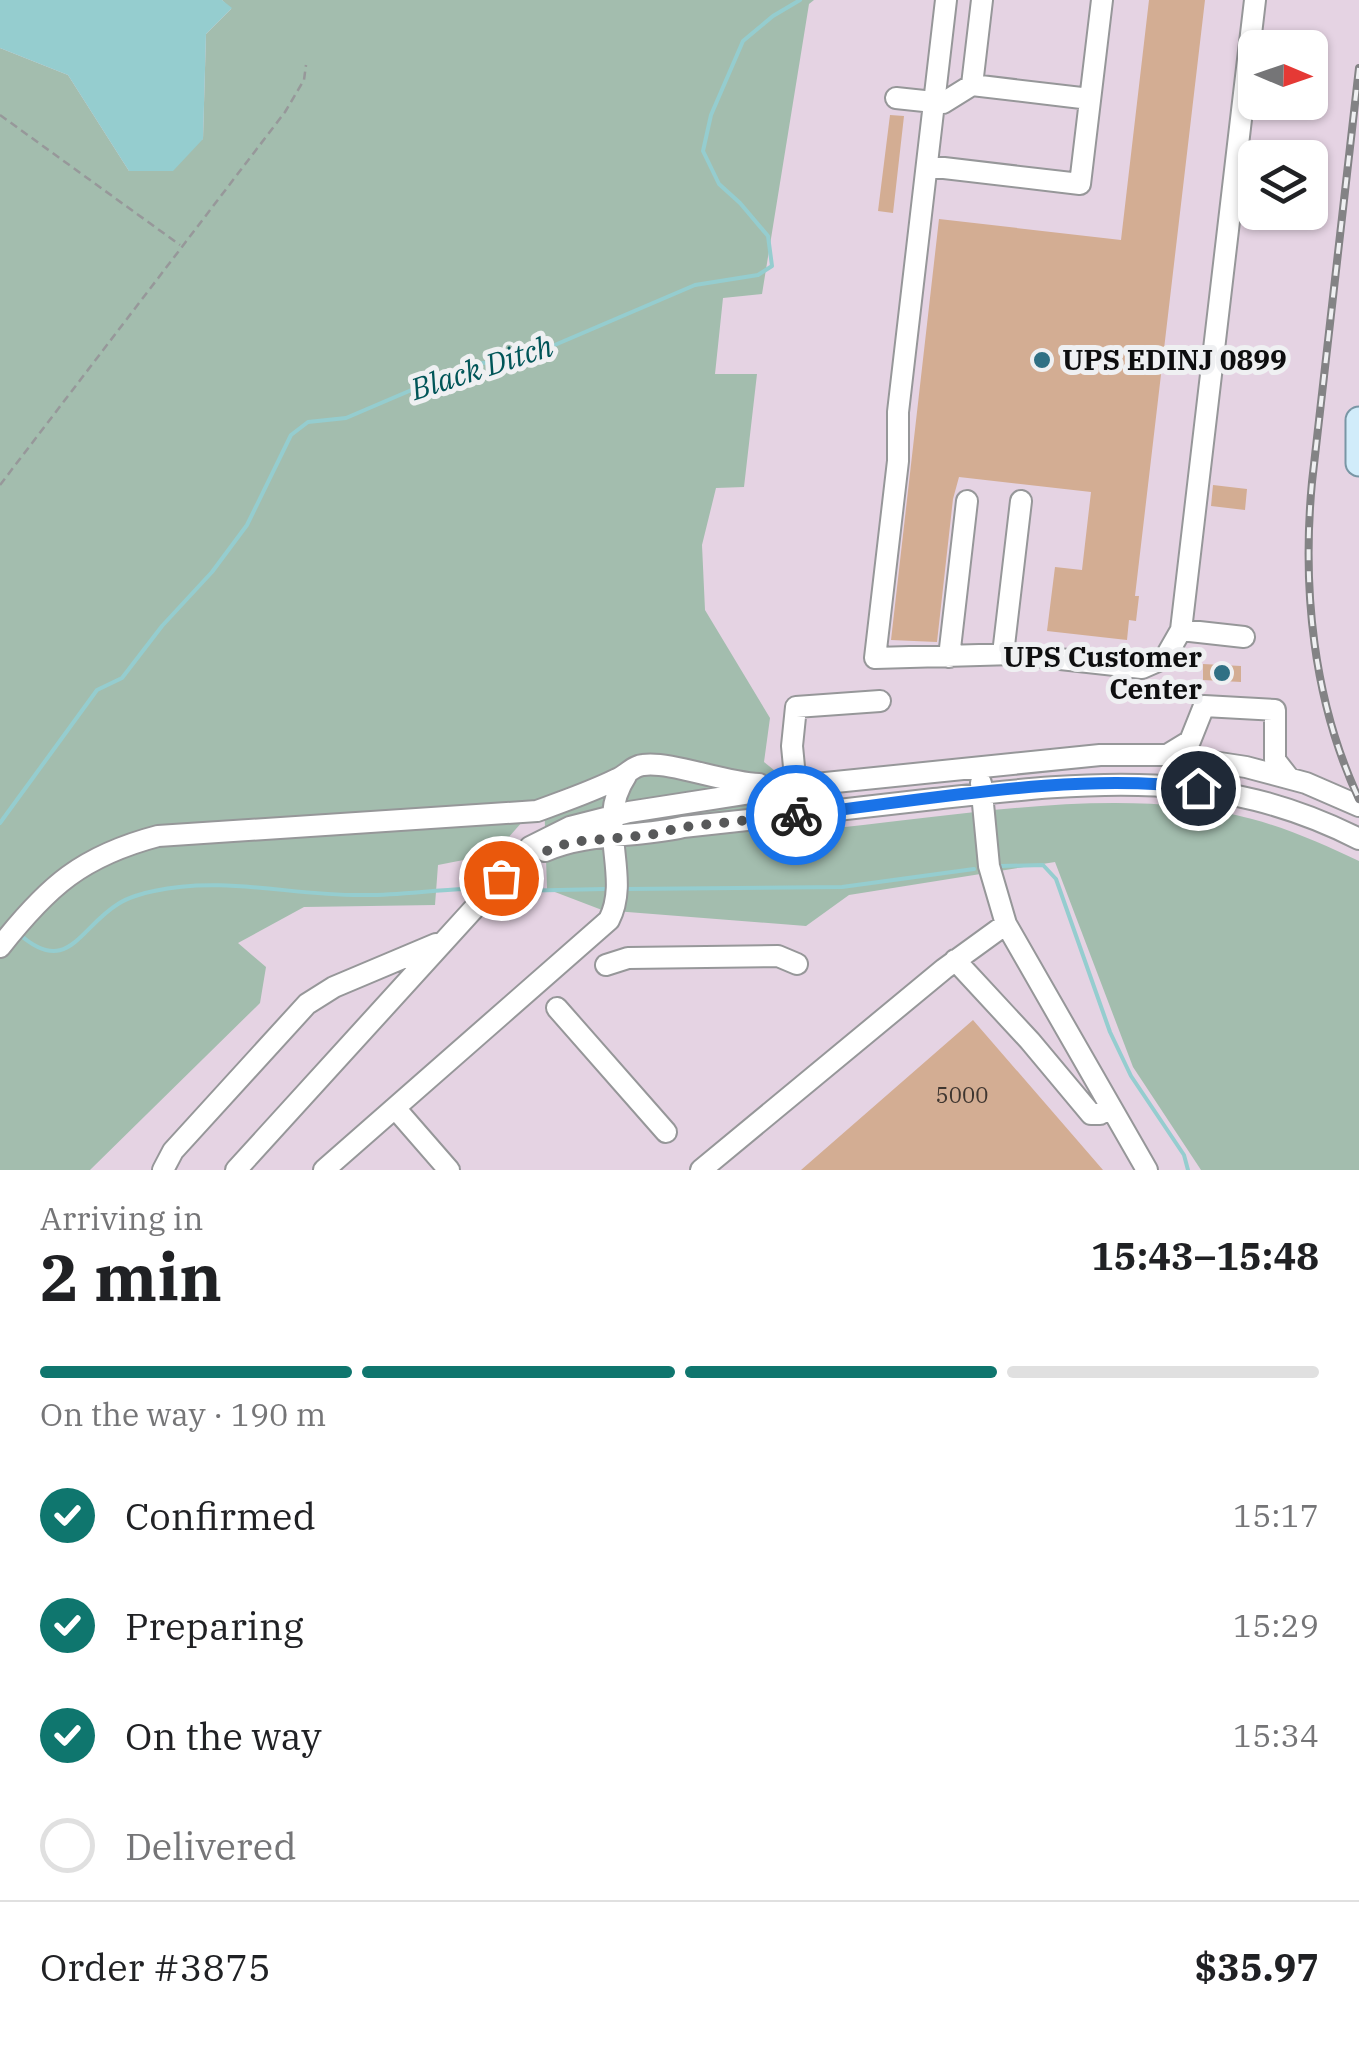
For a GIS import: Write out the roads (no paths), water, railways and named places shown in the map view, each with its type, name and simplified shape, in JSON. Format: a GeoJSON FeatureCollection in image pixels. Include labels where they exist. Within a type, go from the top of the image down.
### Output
{"type":"FeatureCollection","features":[{"type":"Feature","properties":{"kind":"main road"},"geometry":{"type":"LineString","coordinates":[[1359,420],[1359,463]]}},
{"type":"Feature","properties":{"kind":"street"},"geometry":{"type":"LineString","coordinates":[[946,0],[898,412],[898,461],[875,658],[1003,654],[1142,668],[1165,658],[1181,630],[1255,0]]}},
{"type":"Feature","properties":{"kind":"street"},"geometry":{"type":"LineString","coordinates":[[972,85],[982,0]]}},
{"type":"Feature","properties":{"kind":"street"},"geometry":{"type":"LineString","coordinates":[[926,166],[1080,184],[1102,0]]}},
{"type":"Feature","properties":{"kind":"street"},"geometry":{"type":"LineString","coordinates":[[896,98],[948,101],[972,85],[1090,99]]}},
{"type":"Feature","properties":{"kind":"street"},"geometry":{"type":"LineString","coordinates":[[949,656],[967,501]]}},
{"type":"Feature","properties":{"kind":"street"},"geometry":{"type":"LineString","coordinates":[[1003,654],[1021,501]]}},
{"type":"Feature","properties":{"kind":"street"},"geometry":{"type":"LineString","coordinates":[[1181,630],[1244,637]]}},
{"type":"Feature","properties":{"kind":"street"},"geometry":{"type":"LineString","coordinates":[[798,814],[792,746],[796,707],[880,701]]}},
{"type":"Feature","properties":{"kind":"street"},"geometry":{"type":"LineString","coordinates":[[1167,755],[1190,741],[1194,706],[1281,711],[1275,760],[1289,778]]}},
{"type":"Feature","properties":{"kind":"street"},"geometry":{"type":"LineString","coordinates":[[236,1170],[530,847],[549,836],[620,814],[796,786],[1088,755],[1167,755],[1217,762],[1289,778],[1359,806]]}},
{"type":"Feature","properties":{"kind":"street"},"geometry":{"type":"LineString","coordinates":[[0,948],[46,892],[80,866],[141,840],[178,834],[537,811],[648,764],[728,782],[796,786]]}},
{"type":"Feature","properties":{"kind":"street"},"geometry":{"type":"LineString","coordinates":[[980,766],[989,866],[1006,924],[1147,1170]]}},
{"type":"Feature","properties":{"kind":"street"},"geometry":{"type":"LineString","coordinates":[[324,1170],[605,924],[614,906],[612,838],[626,776]]}},
{"type":"Feature","properties":{"kind":"street"},"geometry":{"type":"LineString","coordinates":[[512,868],[562,844],[798,814],[1096,784],[1173,785],[1269,804],[1359,839]]}},
{"type":"Feature","properties":{"kind":"street"},"geometry":{"type":"LineString","coordinates":[[620,814],[652,824],[683,827]]}},
{"type":"Feature","properties":{"kind":"street"},"geometry":{"type":"LineString","coordinates":[[615,864],[626,846],[650,835]]}},
{"type":"Feature","properties":{"kind":"street"},"geometry":{"type":"LineString","coordinates":[[701,1170],[955,960],[1006,924]]}},
{"type":"Feature","properties":{"kind":"street"},"geometry":{"type":"LineString","coordinates":[[163,1170],[173,1151],[307,1004],[334,987],[443,941]]}},
{"type":"Feature","properties":{"kind":"street"},"geometry":{"type":"LineString","coordinates":[[606,965],[628,958],[778,956],[797,964]]}},
{"type":"Feature","properties":{"kind":"street"},"geometry":{"type":"LineString","coordinates":[[955,960],[1030,1040],[1091,1114],[1109,1107]]}},
{"type":"Feature","properties":{"kind":"street"},"geometry":{"type":"LineString","coordinates":[[557,1008],[666,1132]]}},
{"type":"Feature","properties":{"kind":"street"},"geometry":{"type":"LineString","coordinates":[[395,1108],[449,1170]]}},
{"type":"Feature","properties":{"kind":"water"},"geometry":{"type":"Polygon","coordinates":[[[0,0],[222,0],[232,8],[206,34],[203,139],[173,171],[129,171],[68,75],[0,48],[0,0]]]}},
{"type":"Feature","properties":{"kind":"waterway","name":"Black Ditch"},"geometry":{"type":"LineString","coordinates":[[0,823],[97,690],[122,678],[162,626],[212,572],[247,525],[291,435],[308,422],[346,418],[470,365],[529,356],[695,285],[758,275],[772,266],[768,236],[719,184],[703,151],[711,115],[743,41],[800,0]]}},
{"type":"Feature","properties":{"kind":"waterway"},"geometry":{"type":"LineString","coordinates":[[1001,866],[1043,865],[1056,879],[1110,1032],[1131,1076],[1184,1155],[1188,1170]]}},
{"type":"Feature","properties":{"kind":"waterway"},"geometry":{"type":"LineString","coordinates":[[625,889],[842,887],[974,869]]}},
{"type":"Feature","properties":{"kind":"waterway"},"geometry":{"type":"LineString","coordinates":[[19,934],[36,946],[62,950],[122,902],[145,893],[181,887],[234,886],[340,895],[466,889]]}},
{"type":"Feature","properties":{"kind":"waterway"},"geometry":{"type":"LineString","coordinates":[[512,891],[604,889]]}},
{"type":"Feature","properties":{"kind":"railway"},"geometry":{"type":"LineString","coordinates":[[1359,68],[1309,522],[1310,603],[1321,684],[1343,762],[1359,799]]}},
{"type":"Feature","properties":{"kind":"place","name":"UPS EDINJ 0899"},"geometry":{"type":"Point","coordinates":[1042,360]}},
{"type":"Feature","properties":{"kind":"place","name":"UPS Customer Center"},"geometry":{"type":"Point","coordinates":[1222,673]}}]}
